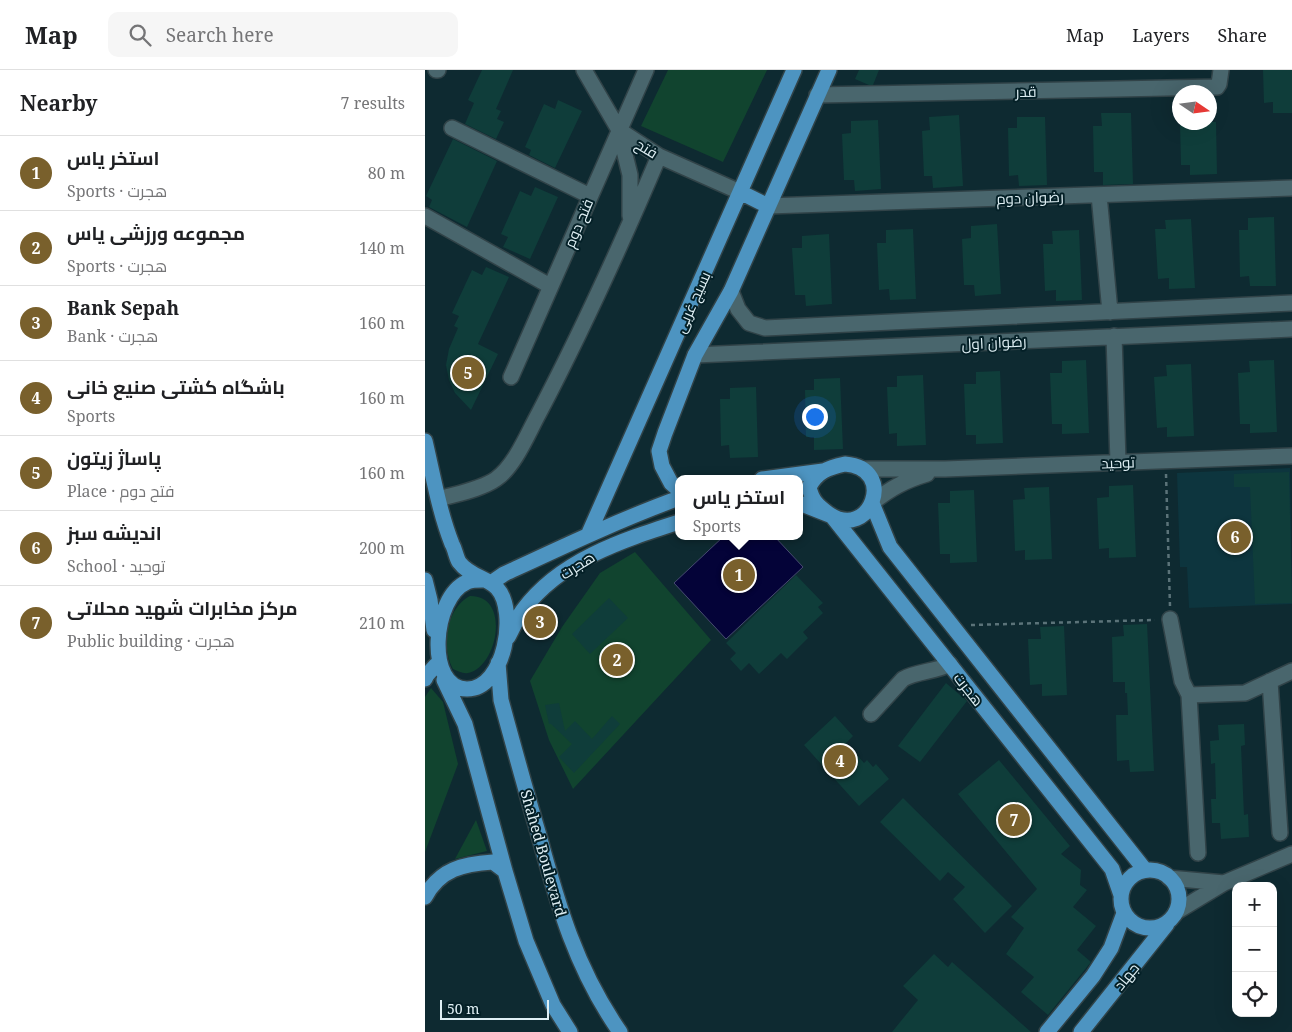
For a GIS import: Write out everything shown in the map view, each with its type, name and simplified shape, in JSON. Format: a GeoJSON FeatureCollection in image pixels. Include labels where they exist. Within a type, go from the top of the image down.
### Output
{"type":"FeatureCollection","features":[{"type":"Feature","properties":{"kind":"main road","name":"بسیج غربی"},"geometry":{"type":"LineString","coordinates":[[589,534],[794,70]]}},
{"type":"Feature","properties":{"kind":"main road","name":"بسیج غربی"},"geometry":{"type":"LineString","coordinates":[[675,486],[661,466],[659,451],[695,355],[731,291],[829,70]]}},
{"type":"Feature","properties":{"kind":"main road"},"geometry":{"type":"LineString","coordinates":[[741,192],[768,206]]}},
{"type":"Feature","properties":{"kind":"main road"},"geometry":{"type":"LineString","coordinates":[[425,441],[447,531],[459,562],[469,572],[497,588],[502,596],[507,622],[504,644],[498,663],[485,682],[468,689],[451,686],[445,680]]}},
{"type":"Feature","properties":{"kind":"main road"},"geometry":{"type":"LineString","coordinates":[[790,475],[825,470],[845,464],[862,469],[869,476],[875,494],[867,511],[860,517],[851,520],[841,520],[817,506],[811,498],[809,487],[815,477],[825,470]]}},
{"type":"Feature","properties":{"kind":"main road","name":"هجرت"},"geometry":{"type":"LineString","coordinates":[[487,581],[632,515],[675,499]]}},
{"type":"Feature","properties":{"kind":"main road","name":"هجرت"},"geometry":{"type":"LineString","coordinates":[[872,503],[890,547],[1145,870]]}},
{"type":"Feature","properties":{"kind":"main road","name":"هجرت"},"geometry":{"type":"LineString","coordinates":[[803,505],[832,516],[1112,869],[1121,895]]}},
{"type":"Feature","properties":{"kind":"main road","name":"هجرت"},"geometry":{"type":"LineString","coordinates":[[504,644],[523,610],[543,587],[573,566],[609,546],[675,523]]}},
{"type":"Feature","properties":{"kind":"main road"},"geometry":{"type":"LineString","coordinates":[[425,580],[430,600],[433,652],[465,724],[526,941],[553,1005],[570,1032]]}},
{"type":"Feature","properties":{"kind":"main road"},"geometry":{"type":"LineString","coordinates":[[425,679],[445,603],[468,581],[487,581]]}},
{"type":"Feature","properties":{"kind":"main road","name":"Shahed Boulevard"},"geometry":{"type":"LineString","coordinates":[[498,663],[501,700],[565,927],[584,972],[603,1008],[620,1032]]}},
{"type":"Feature","properties":{"kind":"main road"},"geometry":{"type":"LineString","coordinates":[[425,897],[429,889],[448,871],[478,863],[493,862],[505,870]]}},
{"type":"Feature","properties":{"kind":"main road"},"geometry":{"type":"LineString","coordinates":[[1145,870],[1154,870],[1163,873],[1169,878],[1175,885],[1179,903],[1173,916],[1163,925],[1155,928],[1136,926],[1123,913],[1121,904],[1121,895],[1129,878],[1145,870]]}},
{"type":"Feature","properties":{"kind":"main road","name":"جهاد"},"geometry":{"type":"LineString","coordinates":[[1047,1032],[1093,976],[1111,948],[1123,913]]}},
{"type":"Feature","properties":{"kind":"main road","name":"جهاد"},"geometry":{"type":"LineString","coordinates":[[1081,1032],[1173,916]]}},
{"type":"Feature","properties":{"kind":"street","name":"فتح"},"geometry":{"type":"LineString","coordinates":[[584,70],[619,130],[659,156],[741,192]]}},
{"type":"Feature","properties":{"kind":"street","name":"فتح دوم"},"geometry":{"type":"LineString","coordinates":[[511,377],[646,70]]}},
{"type":"Feature","properties":{"kind":"street","name":"قدر"},"geometry":{"type":"LineString","coordinates":[[817,95],[1217,87],[1221,70]]}},
{"type":"Feature","properties":{"kind":"street"},"geometry":{"type":"LineString","coordinates":[[452,128],[590,196]]}},
{"type":"Feature","properties":{"kind":"street"},"geometry":{"type":"LineString","coordinates":[[619,130],[630,174],[629,225]]}},
{"type":"Feature","properties":{"kind":"street"},"geometry":{"type":"LineString","coordinates":[[439,499],[475,488],[496,479],[512,463],[606,280],[659,156]]}},
{"type":"Feature","properties":{"kind":"street","name":"رضوان دوم"},"geometry":{"type":"LineString","coordinates":[[768,206],[1292,188]]}},
{"type":"Feature","properties":{"kind":"street"},"geometry":{"type":"LineString","coordinates":[[1099,195],[1110,312]]}},
{"type":"Feature","properties":{"kind":"street"},"geometry":{"type":"LineString","coordinates":[[425,216],[550,286]]}},
{"type":"Feature","properties":{"kind":"street","name":"رضوان اول"},"geometry":{"type":"LineString","coordinates":[[731,291],[738,309],[749,323],[765,328],[1292,303]]}},
{"type":"Feature","properties":{"kind":"street","name":"رضوان اول"},"geometry":{"type":"LineString","coordinates":[[695,355],[1292,328]]}},
{"type":"Feature","properties":{"kind":"street"},"geometry":{"type":"LineString","coordinates":[[1114,336],[1118,462]]}},
{"type":"Feature","properties":{"kind":"street","name":"توحید"},"geometry":{"type":"LineString","coordinates":[[945,469],[1292,456]]}},
{"type":"Feature","properties":{"kind":"street"},"geometry":{"type":"LineString","coordinates":[[862,469],[945,469]]}},
{"type":"Feature","properties":{"kind":"street"},"geometry":{"type":"LineString","coordinates":[[872,503],[893,487],[908,480],[945,469]]}},
{"type":"Feature","properties":{"kind":"street"},"geometry":{"type":"LineString","coordinates":[[1170,619],[1182,681],[1189,695],[1198,853]]}},
{"type":"Feature","properties":{"kind":"street"},"geometry":{"type":"LineString","coordinates":[[871,714],[903,679],[909,675],[941,669],[950,664]]}},
{"type":"Feature","properties":{"kind":"street"},"geometry":{"type":"LineString","coordinates":[[1189,695],[1245,693],[1292,672]]}},
{"type":"Feature","properties":{"kind":"street"},"geometry":{"type":"LineString","coordinates":[[1271,681],[1280,833]]}},
{"type":"Feature","properties":{"kind":"street"},"geometry":{"type":"LineString","coordinates":[[1173,916],[1224,883],[1292,854]]}},
{"type":"Feature","properties":{"kind":"street"},"geometry":{"type":"LineString","coordinates":[[1169,878],[1224,883]]}},
{"type":"Feature","properties":{"kind":"path"},"geometry":{"type":"LineString","coordinates":[[953,626],[1170,619],[1165,460]]}},
{"type":"Feature","properties":{"kind":"shaded area"},"geometry":{"type":"Polygon","coordinates":[[[1290,468],[1292,604],[1189,608],[1187,567],[1180,567],[1177,473],[1290,468]]]}},
{"type":"Feature","properties":{"kind":"shaded area"},"geometry":{"type":"Polygon","coordinates":[[[720,540],[778,540],[803,567],[726,639],[674,583],[720,540]]]}},
{"type":"Feature","properties":{"kind":"green space"},"geometry":{"type":"Polygon","coordinates":[[[668,70],[767,70],[723,162],[641,126],[668,70]]]}},
{"type":"Feature","properties":{"kind":"green space"},"geometry":{"type":"Polygon","coordinates":[[[635,552],[711,640],[573,789],[549,740],[530,681],[562,627],[600,573],[635,552]]]}},
{"type":"Feature","properties":{"kind":"green space"},"geometry":{"type":"Polygon","coordinates":[[[470,596],[483,599],[491,607],[495,618],[496,632],[493,646],[487,658],[478,668],[466,673],[453,669],[449,660],[447,640],[451,619],[462,602],[470,596]]]}},
{"type":"Feature","properties":{"kind":"green space"},"geometry":{"type":"Polygon","coordinates":[[[431,688],[443,702],[458,764],[425,852],[425,697],[431,688]]]}},
{"type":"Feature","properties":{"kind":"green space"},"geometry":{"type":"Polygon","coordinates":[[[476,820],[487,851],[455,859],[476,820]]]}},
{"type":"Feature","properties":{"kind":"building"},"geometry":{"type":"Polygon","coordinates":[[[482,70],[513,70],[496,109],[501,111],[497,119],[504,122],[496,139],[465,124],[474,103],[468,100],[482,70]]]}},
{"type":"Feature","properties":{"kind":"building"},"geometry":{"type":"Polygon","coordinates":[[[859,70],[879,70],[873,85],[855,79],[859,70]]]}},
{"type":"Feature","properties":{"kind":"building"},"geometry":{"type":"Polygon","coordinates":[[[1263,70],[1292,70],[1292,113],[1273,113],[1273,102],[1264,103],[1263,70]]]}},
{"type":"Feature","properties":{"kind":"building"},"geometry":{"type":"Polygon","coordinates":[[[558,100],[582,111],[555,168],[529,155],[531,150],[525,147],[544,104],[555,109],[558,100]]]}},
{"type":"Feature","properties":{"kind":"building"},"geometry":{"type":"Polygon","coordinates":[[[1101,113],[1131,113],[1133,184],[1103,185],[1103,172],[1094,172],[1093,126],[1102,126],[1101,113]]]}},
{"type":"Feature","properties":{"kind":"building"},"geometry":{"type":"Polygon","coordinates":[[[959,115],[963,186],[933,188],[932,176],[924,176],[922,131],[930,130],[929,117],[959,115]]]}},
{"type":"Feature","properties":{"kind":"building"},"geometry":{"type":"Polygon","coordinates":[[[1017,117],[1045,117],[1047,185],[1019,186],[1018,175],[1009,176],[1008,128],[1017,128],[1017,117]]]}},
{"type":"Feature","properties":{"kind":"building"},"geometry":{"type":"Polygon","coordinates":[[[878,120],[881,189],[855,191],[854,180],[844,180],[842,134],[851,133],[851,121],[878,120]]]}},
{"type":"Feature","properties":{"kind":"building"},"geometry":{"type":"Polygon","coordinates":[[[1180,130],[1216,130],[1217,174],[1190,175],[1190,165],[1181,165],[1180,130]]]}},
{"type":"Feature","properties":{"kind":"building"},"geometry":{"type":"Polygon","coordinates":[[[453,139],[497,161],[467,227],[429,207],[432,200],[426,196],[453,139]]]}},
{"type":"Feature","properties":{"kind":"building"},"geometry":{"type":"Polygon","coordinates":[[[535,187],[558,197],[530,259],[503,247],[508,237],[501,234],[520,191],[531,196],[535,187]]]}},
{"type":"Feature","properties":{"kind":"building"},"geometry":{"type":"Polygon","coordinates":[[[1274,217],[1276,286],[1250,286],[1249,276],[1240,277],[1239,230],[1248,230],[1248,218],[1274,217]]]}},
{"type":"Feature","properties":{"kind":"building"},"geometry":{"type":"Polygon","coordinates":[[[1191,219],[1195,288],[1169,289],[1169,278],[1158,279],[1155,229],[1166,229],[1165,220],[1191,219]]]}},
{"type":"Feature","properties":{"kind":"building"},"geometry":{"type":"Polygon","coordinates":[[[997,224],[1001,294],[975,296],[974,285],[964,285],[962,239],[971,238],[971,226],[997,224]]]}},
{"type":"Feature","properties":{"kind":"building"},"geometry":{"type":"Polygon","coordinates":[[[913,229],[916,299],[890,300],[889,289],[879,290],[877,243],[886,243],[886,230],[913,229]]]}},
{"type":"Feature","properties":{"kind":"building"},"geometry":{"type":"Polygon","coordinates":[[[1079,230],[1082,300],[1056,301],[1056,290],[1045,291],[1043,244],[1053,244],[1052,231],[1079,230]]]}},
{"type":"Feature","properties":{"kind":"building"},"geometry":{"type":"Polygon","coordinates":[[[829,234],[832,304],[806,306],[805,295],[795,295],[792,248],[802,248],[802,236],[829,234]]]}},
{"type":"Feature","properties":{"kind":"building"},"geometry":{"type":"Polygon","coordinates":[[[486,267],[509,277],[478,344],[498,354],[471,410],[455,393],[449,380],[446,365],[449,349],[458,328],[454,326],[459,316],[452,313],[472,270],[482,275],[486,267]]]}},
{"type":"Feature","properties":{"kind":"building"},"geometry":{"type":"Polygon","coordinates":[[[1086,360],[1089,433],[1062,434],[1062,424],[1052,424],[1050,373],[1062,373],[1062,361],[1086,360]]]}},
{"type":"Feature","properties":{"kind":"building"},"geometry":{"type":"Polygon","coordinates":[[[1274,360],[1277,432],[1250,433],[1250,424],[1240,424],[1238,373],[1250,372],[1249,361],[1274,360]]]}},
{"type":"Feature","properties":{"kind":"building"},"geometry":{"type":"Polygon","coordinates":[[[1191,364],[1194,436],[1167,437],[1167,427],[1157,428],[1154,377],[1167,376],[1166,365],[1191,364]]]}},
{"type":"Feature","properties":{"kind":"building"},"geometry":{"type":"Polygon","coordinates":[[[1000,371],[1003,443],[976,444],[976,435],[966,435],[964,384],[976,384],[976,372],[1000,371]]]}},
{"type":"Feature","properties":{"kind":"building"},"geometry":{"type":"Polygon","coordinates":[[[923,375],[926,445],[897,446],[897,433],[889,434],[887,387],[897,387],[897,376],[923,375]]]}},
{"type":"Feature","properties":{"kind":"building"},"geometry":{"type":"Polygon","coordinates":[[[840,378],[843,449],[814,450],[814,437],[806,437],[805,390],[814,390],[814,379],[840,378]]]}},
{"type":"Feature","properties":{"kind":"building"},"geometry":{"type":"Polygon","coordinates":[[[756,387],[758,457],[730,458],[729,445],[721,446],[720,399],[730,399],[730,388],[756,387]]]}},
{"type":"Feature","properties":{"kind":"building"},"geometry":{"type":"Polygon","coordinates":[[[1289,472],[1292,603],[1255,604],[1250,487],[1234,487],[1234,474],[1289,472]]]}},
{"type":"Feature","properties":{"kind":"building"},"geometry":{"type":"Polygon","coordinates":[[[1133,485],[1136,557],[1109,558],[1109,548],[1099,549],[1097,498],[1109,497],[1109,486],[1133,485]]]}},
{"type":"Feature","properties":{"kind":"building"},"geometry":{"type":"Polygon","coordinates":[[[1049,487],[1052,559],[1025,560],[1025,550],[1015,551],[1013,500],[1025,499],[1024,488],[1049,487]]]}},
{"type":"Feature","properties":{"kind":"building"},"geometry":{"type":"Polygon","coordinates":[[[974,490],[977,562],[950,563],[950,554],[940,554],[938,503],[950,503],[950,491],[974,490]]]}},
{"type":"Feature","properties":{"kind":"building"},"geometry":{"type":"Polygon","coordinates":[[[796,575],[823,603],[818,607],[823,613],[803,632],[808,638],[787,659],[781,653],[759,674],[749,663],[741,671],[730,659],[736,653],[726,643],[796,575]]]}},
{"type":"Feature","properties":{"kind":"building"},"geometry":{"type":"Polygon","coordinates":[[[609,598],[628,618],[590,654],[572,634],[609,598]]]}},
{"type":"Feature","properties":{"kind":"building"},"geometry":{"type":"Polygon","coordinates":[[[1147,624],[1154,771],[1130,772],[1129,760],[1117,761],[1116,715],[1128,715],[1125,682],[1113,682],[1112,637],[1124,636],[1123,625],[1147,624]]]}},
{"type":"Feature","properties":{"kind":"building"},"geometry":{"type":"Polygon","coordinates":[[[1064,626],[1067,695],[1042,696],[1042,684],[1030,685],[1028,639],[1041,639],[1040,627],[1064,626]]]}},
{"type":"Feature","properties":{"kind":"building"},"geometry":{"type":"Polygon","coordinates":[[[946,683],[967,701],[920,762],[898,746],[946,683]]]}},
{"type":"Feature","properties":{"kind":"building"},"geometry":{"type":"Polygon","coordinates":[[[559,703],[565,731],[575,721],[592,739],[612,716],[620,724],[574,773],[559,757],[572,744],[549,724],[545,705],[559,703]]]}},
{"type":"Feature","properties":{"kind":"building"},"geometry":{"type":"Polygon","coordinates":[[[835,716],[853,736],[846,743],[864,763],[867,760],[873,767],[876,764],[889,779],[859,806],[804,745],[835,716]]]}},
{"type":"Feature","properties":{"kind":"building"},"geometry":{"type":"Polygon","coordinates":[[[1244,724],[1245,745],[1241,746],[1244,815],[1248,814],[1249,837],[1221,839],[1220,823],[1212,823],[1211,799],[1216,799],[1215,763],[1211,764],[1210,741],[1219,740],[1218,725],[1244,724]]]}},
{"type":"Feature","properties":{"kind":"building"},"geometry":{"type":"Polygon","coordinates":[[[999,760],[1070,846],[1061,854],[1081,870],[1080,885],[1087,890],[1073,907],[1096,926],[1077,950],[1091,962],[1048,1015],[1021,992],[1034,977],[1006,954],[1024,928],[1011,917],[1037,889],[958,794],[999,760]]]}},
{"type":"Feature","properties":{"kind":"building"},"geometry":{"type":"Polygon","coordinates":[[[903,798],[1012,906],[985,933],[953,899],[965,887],[948,872],[940,881],[880,822],[903,798]]]}},
{"type":"Feature","properties":{"kind":"building"},"geometry":{"type":"Polygon","coordinates":[[[934,954],[948,967],[952,962],[1031,1032],[892,1032],[918,1000],[903,986],[934,954]]]}},
{"type":"Feature","properties":{"kind":"place","name":"پاساژ زیتون"},"geometry":{"type":"Point","coordinates":[468,373]}},
{"type":"Feature","properties":{"kind":"place","name":"اندیشه سبز"},"geometry":{"type":"Point","coordinates":[1235,537]}},
{"type":"Feature","properties":{"kind":"place","name":"استخر یاس"},"geometry":{"type":"Point","coordinates":[739,575]}},
{"type":"Feature","properties":{"kind":"place","name":"Bank Sepah"},"geometry":{"type":"Point","coordinates":[540,622]}},
{"type":"Feature","properties":{"kind":"place","name":"مجموعه ورزشی یاس"},"geometry":{"type":"Point","coordinates":[617,660]}},
{"type":"Feature","properties":{"kind":"place","name":"باشگاه کشتی صنیع خانی"},"geometry":{"type":"Point","coordinates":[840,761]}},
{"type":"Feature","properties":{"kind":"place","name":"مرکز مخابرات شهید محلاتی"},"geometry":{"type":"Point","coordinates":[1014,820]}}]}
